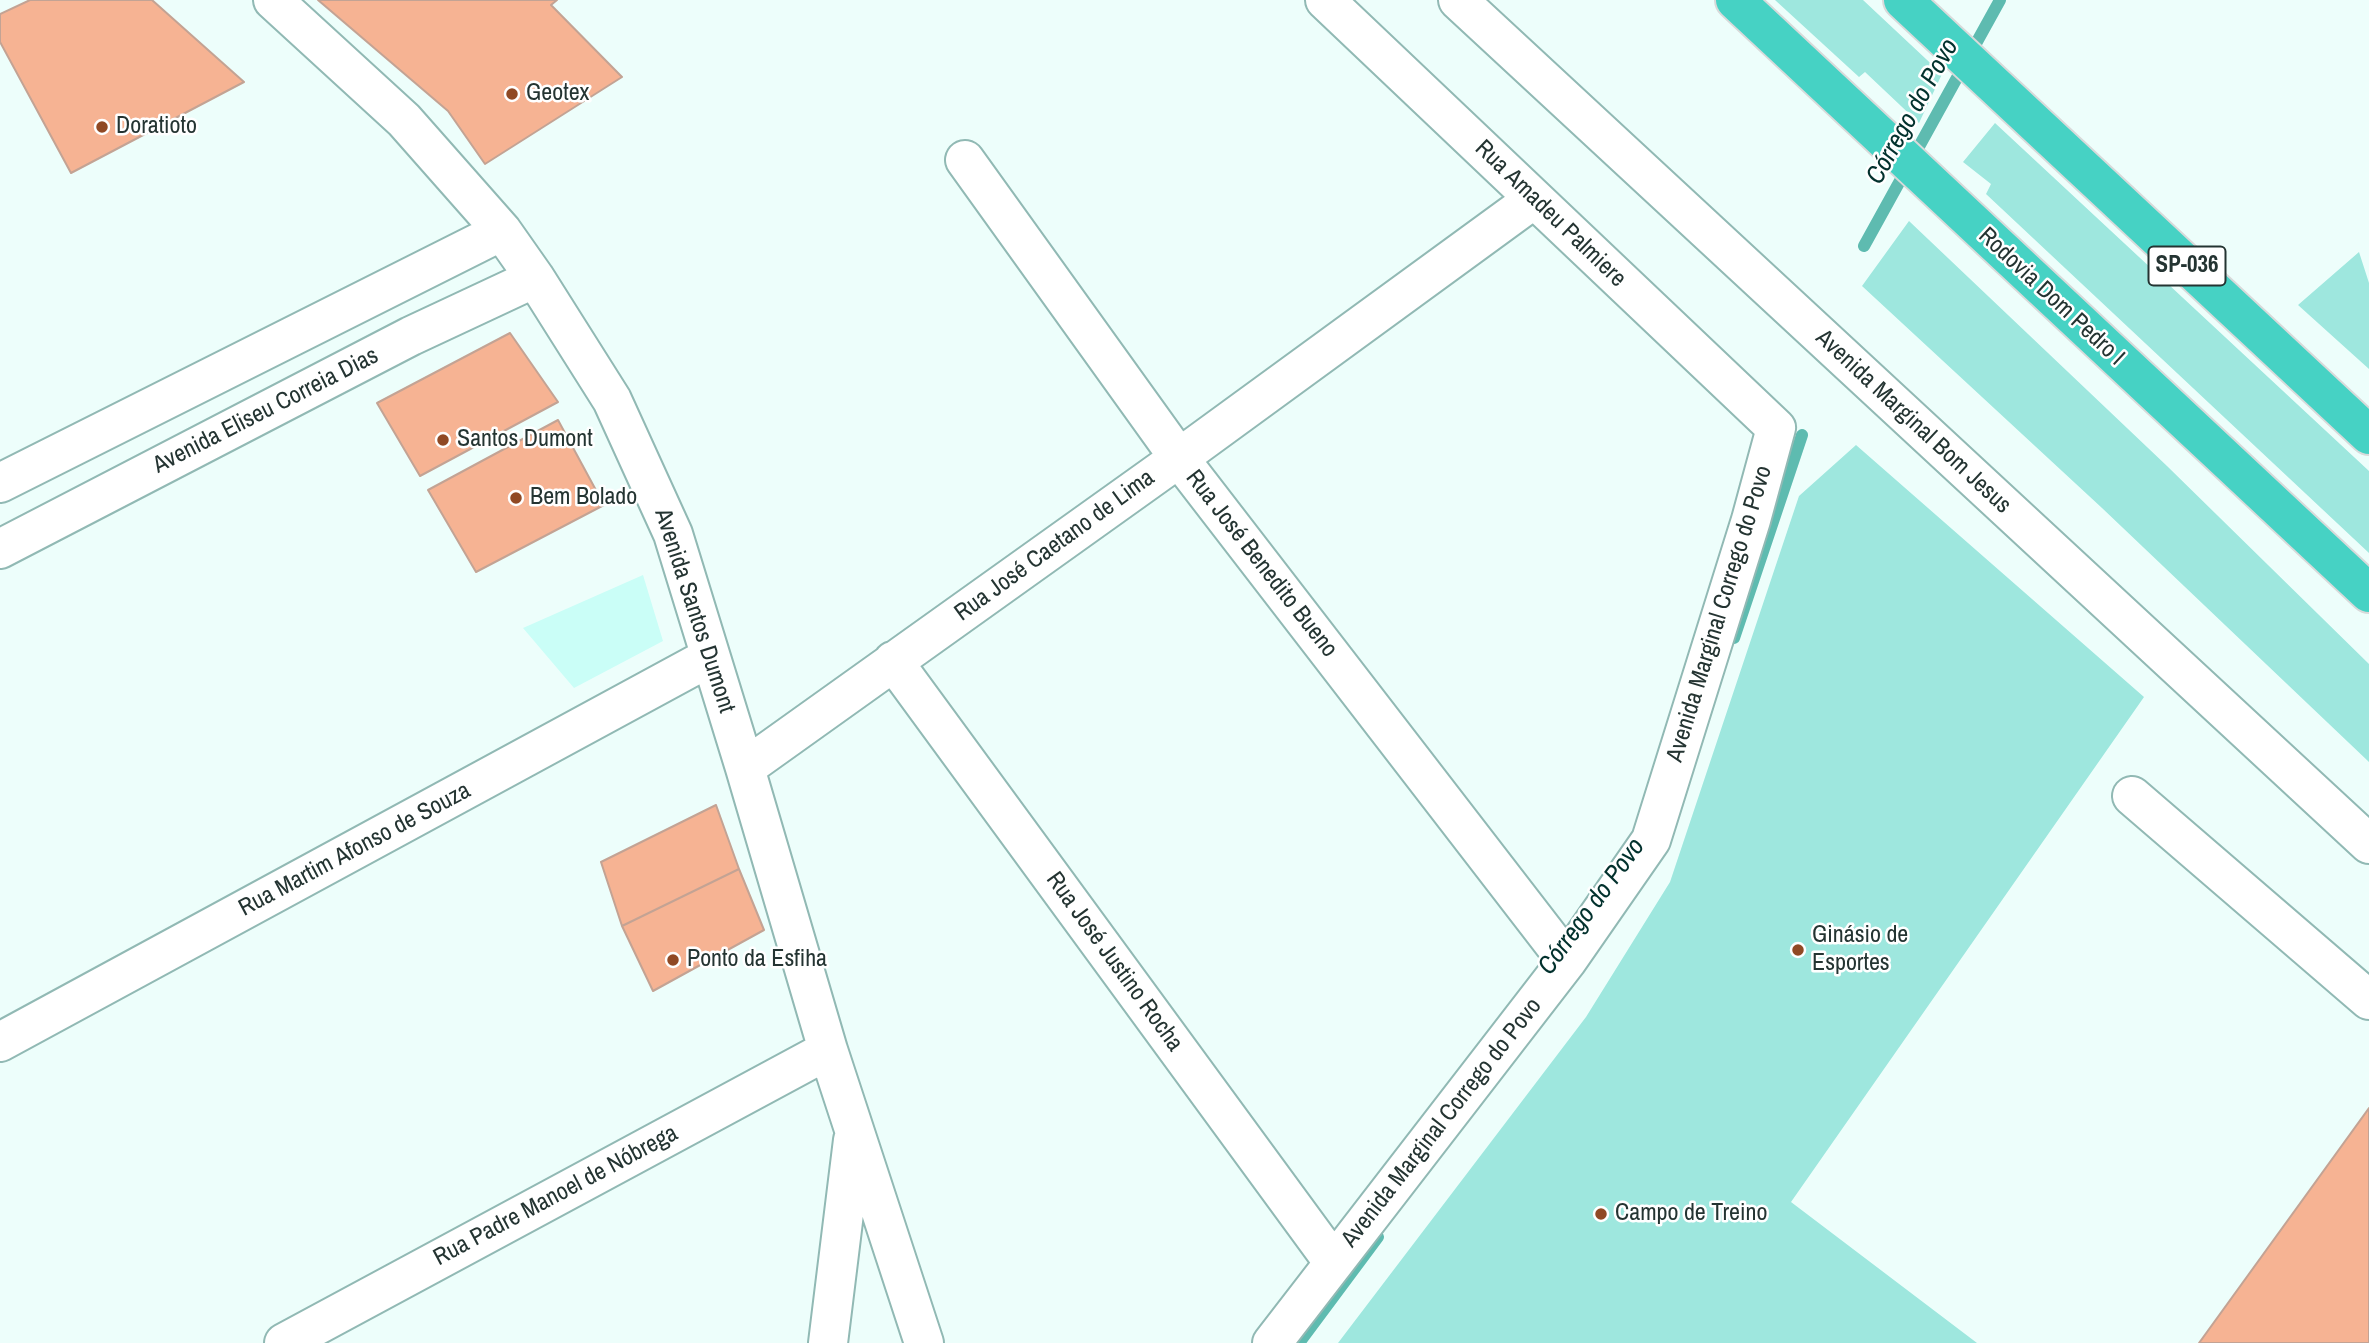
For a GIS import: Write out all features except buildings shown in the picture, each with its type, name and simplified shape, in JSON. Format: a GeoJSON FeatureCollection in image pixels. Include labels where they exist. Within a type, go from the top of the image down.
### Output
{"type":"FeatureCollection","features":[{"type":"Feature","properties":{"kind":"highway","name":"Rodovia Dom Pedro I"},"geometry":{"type":"LineString","coordinates":[[1735,0],[2369,593]]}},
{"type":"Feature","properties":{"kind":"highway","name":"SP-036"},"geometry":{"type":"LineString","coordinates":[[1907,4],[2369,435]]}},
{"type":"Feature","properties":{"kind":"street","name":"Avenida Santos Dumont"},"geometry":{"type":"LineString","coordinates":[[274,0],[404,120],[502,231],[535,278],[618,412],[673,534],[828,1050],[924,1343]]}},
{"type":"Feature","properties":{"kind":"street","name":"Rua Amadeu Palmiere"},"geometry":{"type":"LineString","coordinates":[[1325,0],[1776,428]]}},
{"type":"Feature","properties":{"kind":"street","name":"Avenida Marginal Bom Jesus"},"geometry":{"type":"LineString","coordinates":[[1458,0],[2369,844]]}},
{"type":"Feature","properties":{"kind":"street","name":"Rua José Benedito Bueno"},"geometry":{"type":"LineString","coordinates":[[965,160],[1179,457],[1567,961]]}},
{"type":"Feature","properties":{"kind":"street","name":"Rua José Caetano de Lima"},"geometry":{"type":"LineString","coordinates":[[745,768],[1534,199]]}},
{"type":"Feature","properties":{"kind":"street"},"geometry":{"type":"LineString","coordinates":[[14,542],[0,486],[502,231]]}},
{"type":"Feature","properties":{"kind":"street","name":"Avenida Eliseu Correia Dias"},"geometry":{"type":"LineString","coordinates":[[14,542],[411,336],[535,278]]}},
{"type":"Feature","properties":{"kind":"street","name":"Avenida Marginal Corrego do Povo"},"geometry":{"type":"LineString","coordinates":[[1272,1343],[1567,961],[1651,840],[1751,520],[1776,428]]}},
{"type":"Feature","properties":{"kind":"street","name":"Rua Martim Afonso de Souza"},"geometry":{"type":"LineString","coordinates":[[0,1042],[710,657]]}},
{"type":"Feature","properties":{"kind":"street","name":"Rua José Justino Rocha"},"geometry":{"type":"LineString","coordinates":[[893,662],[1334,1264]]}},
{"type":"Feature","properties":{"kind":"street"},"geometry":{"type":"LineString","coordinates":[[2132,796],[2369,1000]]}},
{"type":"Feature","properties":{"kind":"street","name":"Rua Padre Manoel de Nóbrega"},"geometry":{"type":"LineString","coordinates":[[284,1343],[828,1050]]}},
{"type":"Feature","properties":{"kind":"street","name":"Avenida Santos Dumont"},"geometry":{"type":"LineString","coordinates":[[828,1343],[854,1131]]}},
{"type":"Feature","properties":{"kind":"shaded area"},"geometry":{"type":"Polygon","coordinates":[[[1775,0],[1863,0],[1942,74],[1919,123],[1865,72],[1859,77],[1775,0]]]}},
{"type":"Feature","properties":{"kind":"shaded area"},"geometry":{"type":"Polygon","coordinates":[[[1995,123],[2369,471],[2369,553],[1986,194],[1991,184],[1963,162],[1995,123]]]}},
{"type":"Feature","properties":{"kind":"shaded area"},"geometry":{"type":"Polygon","coordinates":[[[1909,221],[2167,466],[2369,664],[2369,762],[2102,508],[1862,286],[1909,221]]]}},
{"type":"Feature","properties":{"kind":"shaded area"},"geometry":{"type":"Polygon","coordinates":[[[2359,252],[2369,283],[2369,369],[2298,305],[2359,252]]]}},
{"type":"Feature","properties":{"kind":"shaded area","name":"Ginásio de Esportes"},"geometry":{"type":"Polygon","coordinates":[[[1856,445],[2144,697],[1791,1202],[1977,1343],[1338,1343],[1586,1017],[1670,882],[1799,496],[1856,445]]]}},
{"type":"Feature","properties":{"kind":"shaded area"},"geometry":{"type":"Polygon","coordinates":[[[643,575],[663,641],[574,688],[523,628],[643,575]]]}},
{"type":"Feature","properties":{"kind":"waterway","name":"Córrego do Povo"},"geometry":{"type":"LineString","coordinates":[[1864,246],[2000,0]]}},
{"type":"Feature","properties":{"kind":"waterway","name":"Córrego do Povo"},"geometry":{"type":"LineString","coordinates":[[1734,638],[1802,435]]}},
{"type":"Feature","properties":{"kind":"waterway","name":"Córrego do Povo"},"geometry":{"type":"LineString","coordinates":[[1299,1343],[1378,1237]]}},
{"type":"Feature","properties":{"kind":"place","name":"Geotex"},"geometry":{"type":"Point","coordinates":[512,94]}},
{"type":"Feature","properties":{"kind":"place","name":"Doratioto"},"geometry":{"type":"Point","coordinates":[102,127]}},
{"type":"Feature","properties":{"kind":"place","name":"Santos Dumont"},"geometry":{"type":"Point","coordinates":[443,440]}},
{"type":"Feature","properties":{"kind":"place","name":"Bem Bolado"},"geometry":{"type":"Point","coordinates":[516,498]}},
{"type":"Feature","properties":{"kind":"place","name":"Ginásio de Esportes"},"geometry":{"type":"Point","coordinates":[1798,950]}},
{"type":"Feature","properties":{"kind":"place","name":"Ponto da Esfiha"},"geometry":{"type":"Point","coordinates":[673,960]}},
{"type":"Feature","properties":{"kind":"place","name":"Campo de Treino"},"geometry":{"type":"Point","coordinates":[1601,1214]}}]}
